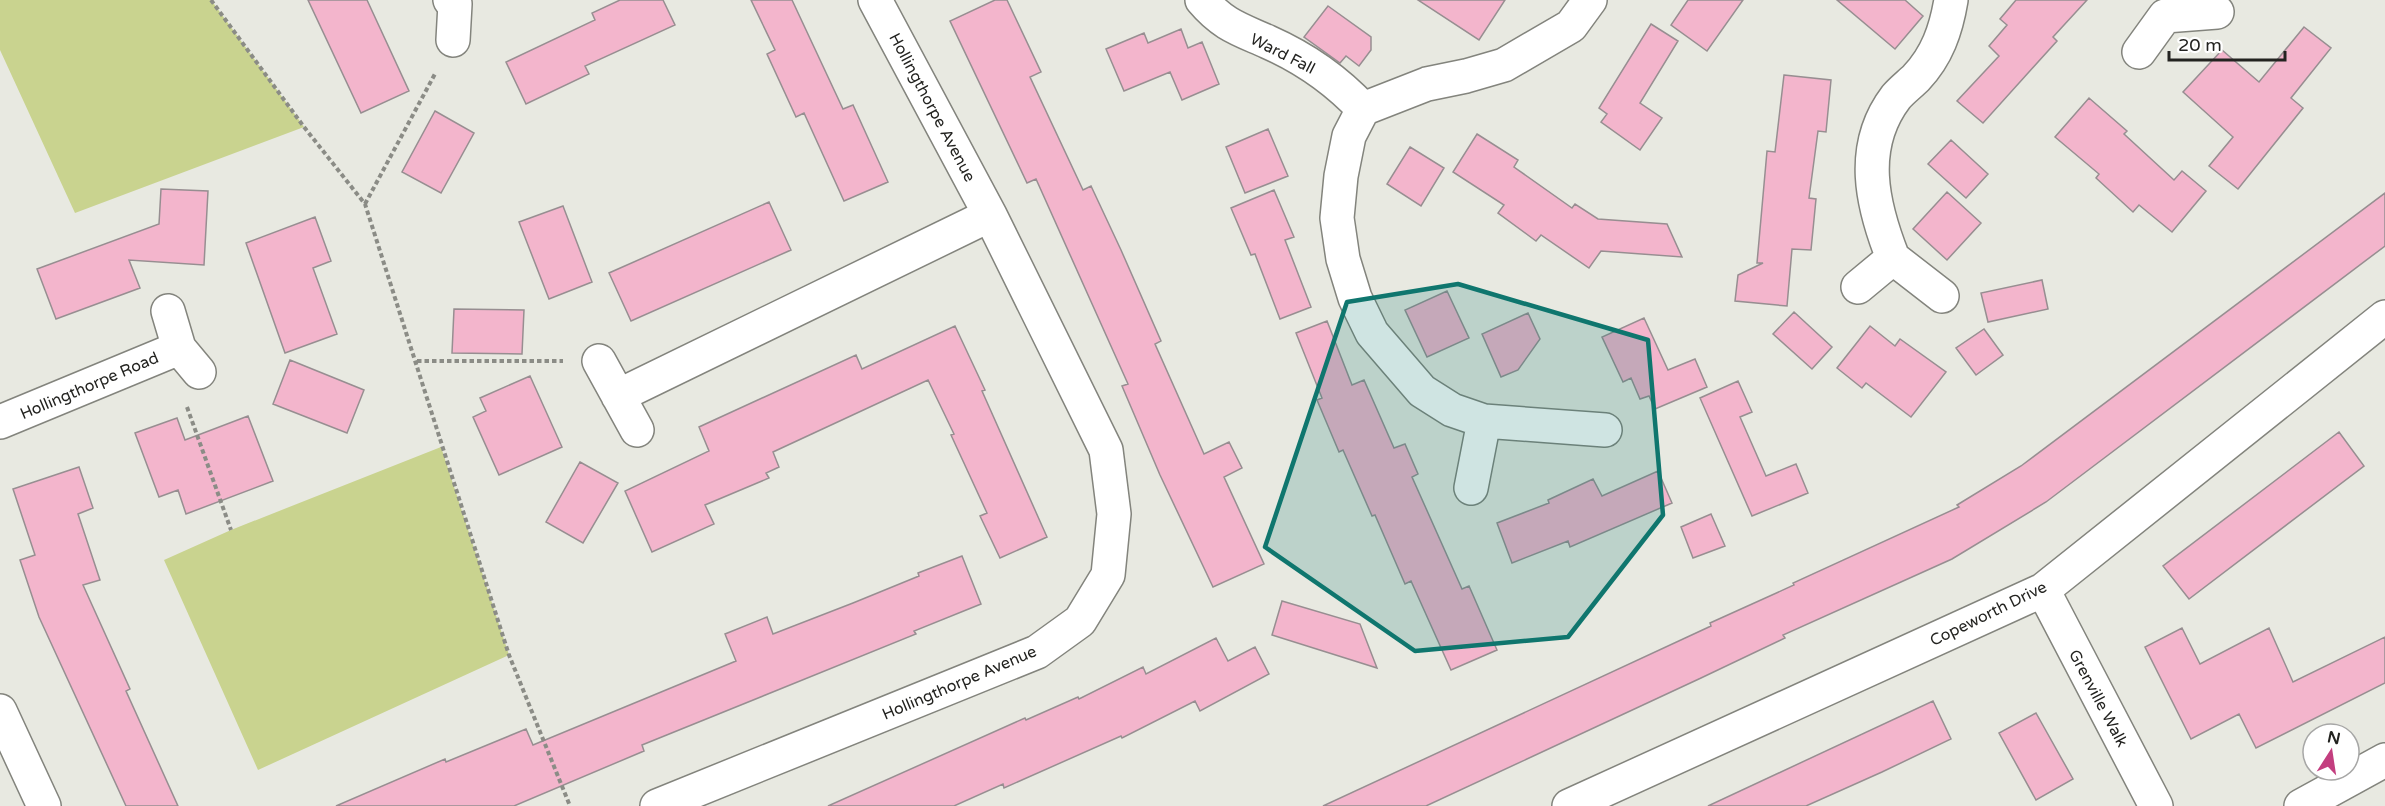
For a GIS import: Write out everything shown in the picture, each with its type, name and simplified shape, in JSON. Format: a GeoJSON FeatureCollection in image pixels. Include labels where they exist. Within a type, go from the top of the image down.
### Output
{"type":"FeatureCollection","features":[{"type":"Feature","properties":{"kind":"street","name":"Hollingthorpe Avenue"},"geometry":{"type":"LineString","coordinates":[[657,806],[1037,652],[1080,621],[1108,576],[1114,514],[1106,450],[990,215],[875,0]]}},
{"type":"Feature","properties":{"kind":"street","name":"Ward Fall"},"geometry":{"type":"LineString","coordinates":[[1202,0],[1236,29],[1269,42],[1320,71],[1344,88],[1363,109]]}},
{"type":"Feature","properties":{"kind":"street"},"geometry":{"type":"LineString","coordinates":[[1590,0],[1571,26],[1504,65],[1427,84],[1363,109],[1349,136],[1341,176],[1337,218],[1343,260],[1355,298],[1372,333],[1422,391],[1452,410],[1484,421],[1605,430]]}},
{"type":"Feature","properties":{"kind":"street"},"geometry":{"type":"LineString","coordinates":[[1942,296],[1893,258],[1877,214],[1872,188],[1873,160],[1879,125],[1896,97],[1917,77],[1935,54],[1951,0]]}},
{"type":"Feature","properties":{"kind":"street"},"geometry":{"type":"LineString","coordinates":[[453,40],[456,1]]}},
{"type":"Feature","properties":{"kind":"street"},"geometry":{"type":"LineString","coordinates":[[2139,52],[2160,8],[2217,12]]}},
{"type":"Feature","properties":{"kind":"street"},"geometry":{"type":"LineString","coordinates":[[618,396],[990,215]]}},
{"type":"Feature","properties":{"kind":"street"},"geometry":{"type":"LineString","coordinates":[[1858,287],[1893,258]]}},
{"type":"Feature","properties":{"kind":"street","name":"Hollingthorpe Road"},"geometry":{"type":"LineString","coordinates":[[168,311],[178,348],[199,372]]}},
{"type":"Feature","properties":{"kind":"street","name":"Copeworth Drive"},"geometry":{"type":"LineString","coordinates":[[1569,806],[2043,590],[2385,317]]}},
{"type":"Feature","properties":{"kind":"street","name":"Hollingthorpe Road"},"geometry":{"type":"LineString","coordinates":[[0,422],[178,348]]}},
{"type":"Feature","properties":{"kind":"street"},"geometry":{"type":"LineString","coordinates":[[599,361],[637,430]]}},
{"type":"Feature","properties":{"kind":"street"},"geometry":{"type":"LineString","coordinates":[[1471,488],[1484,421]]}},
{"type":"Feature","properties":{"kind":"street","name":"Grenville Walk"},"geometry":{"type":"LineString","coordinates":[[2043,590],[2156,806]]}},
{"type":"Feature","properties":{"kind":"street"},"geometry":{"type":"LineString","coordinates":[[0,711],[44,806]]}},
{"type":"Feature","properties":{"kind":"street"},"geometry":{"type":"LineString","coordinates":[[2301,806],[2385,760]]}},
{"type":"Feature","properties":{"kind":"path"},"geometry":{"type":"LineString","coordinates":[[211,0],[304,127],[365,204],[417,361],[441,447],[508,655],[570,806]]}},
{"type":"Feature","properties":{"kind":"path"},"geometry":{"type":"LineString","coordinates":[[365,204],[453,40]]}},
{"type":"Feature","properties":{"kind":"path"},"geometry":{"type":"LineString","coordinates":[[417,361],[599,361]]}},
{"type":"Feature","properties":{"kind":"path"},"geometry":{"type":"LineString","coordinates":[[199,372],[183,395],[231,530]]}},
{"type":"Feature","properties":{"kind":"highlighted area"},"geometry":{"type":"Polygon","coordinates":[[[1458,284],[1648,340],[1663,515],[1568,637],[1415,651],[1265,547],[1347,302],[1458,284]]]}},
{"type":"Feature","properties":{"kind":"green space"},"geometry":{"type":"Polygon","coordinates":[[[0,0],[211,0],[304,127],[75,213],[0,50],[0,0]]]}},
{"type":"Feature","properties":{"kind":"green space"},"geometry":{"type":"Polygon","coordinates":[[[441,447],[509,655],[258,770],[164,560],[231,530],[441,447]]]}},
{"type":"Feature","properties":{"kind":"building"},"geometry":{"type":"Polygon","coordinates":[[[308,0],[367,0],[409,91],[361,113],[308,0]]]}},
{"type":"Feature","properties":{"kind":"building"},"geometry":{"type":"Polygon","coordinates":[[[620,0],[663,0],[675,25],[585,66],[589,74],[526,104],[506,62],[595,20],[592,13],[620,0]]]}},
{"type":"Feature","properties":{"kind":"building"},"geometry":{"type":"Polygon","coordinates":[[[751,0],[792,0],[843,109],[853,105],[888,182],[844,201],[804,113],[796,117],[767,54],[775,50],[751,0]]]}},
{"type":"Feature","properties":{"kind":"building"},"geometry":{"type":"Polygon","coordinates":[[[995,0],[1007,0],[1041,72],[1030,77],[1083,190],[1091,186],[1121,250],[1161,341],[1155,344],[1204,454],[1229,442],[1242,468],[1224,477],[1264,564],[1213,587],[1160,475],[1122,386],[1128,384],[1036,179],[1027,183],[950,21],[995,0]]]}},
{"type":"Feature","properties":{"kind":"building"},"geometry":{"type":"Polygon","coordinates":[[[1418,0],[1505,0],[1479,40],[1418,0]]]}},
{"type":"Feature","properties":{"kind":"building"},"geometry":{"type":"Polygon","coordinates":[[[1688,0],[1743,0],[1707,51],[1671,25],[1688,0]]]}},
{"type":"Feature","properties":{"kind":"building"},"geometry":{"type":"Polygon","coordinates":[[[1837,0],[1905,0],[1923,16],[1895,49],[1837,0]]]}},
{"type":"Feature","properties":{"kind":"building"},"geometry":{"type":"Polygon","coordinates":[[[2016,0],[2087,0],[2053,37],[2057,41],[1983,123],[1957,101],[1999,56],[1989,46],[2007,25],[2000,19],[2016,0]]]}},
{"type":"Feature","properties":{"kind":"building"},"geometry":{"type":"Polygon","coordinates":[[[1328,6],[1371,37],[1371,50],[1359,66],[1346,56],[1340,63],[1304,37],[1328,6]]]}},
{"type":"Feature","properties":{"kind":"building"},"geometry":{"type":"Polygon","coordinates":[[[1651,24],[1678,41],[1640,103],[1662,118],[1640,150],[1601,122],[1607,114],[1599,108],[1651,24]]]}},
{"type":"Feature","properties":{"kind":"building"},"geometry":{"type":"Polygon","coordinates":[[[2304,27],[2331,48],[2291,98],[2303,108],[2238,189],[2209,166],[2233,137],[2183,92],[2222,50],[2259,82],[2304,27]]]}},
{"type":"Feature","properties":{"kind":"building"},"geometry":{"type":"Polygon","coordinates":[[[1181,29],[1188,48],[1202,42],[1219,84],[1182,100],[1170,72],[1124,91],[1106,49],[1144,33],[1148,43],[1181,29]]]}},
{"type":"Feature","properties":{"kind":"building"},"geometry":{"type":"Polygon","coordinates":[[[1784,75],[1831,80],[1826,132],[1818,131],[1809,198],[1816,199],[1811,250],[1792,249],[1787,306],[1735,301],[1738,275],[1763,263],[1757,263],[1767,151],[1775,152],[1784,75]]]}},
{"type":"Feature","properties":{"kind":"building"},"geometry":{"type":"Polygon","coordinates":[[[2089,98],[2127,131],[2124,134],[2174,180],[2182,171],[2206,191],[2172,232],[2139,205],[2133,212],[2096,178],[2099,174],[2055,137],[2089,98]]]}},
{"type":"Feature","properties":{"kind":"building"},"geometry":{"type":"Polygon","coordinates":[[[435,111],[474,133],[441,193],[402,172],[435,111]]]}},
{"type":"Feature","properties":{"kind":"building"},"geometry":{"type":"Polygon","coordinates":[[[1268,129],[1288,176],[1245,193],[1226,147],[1268,129]]]}},
{"type":"Feature","properties":{"kind":"building"},"geometry":{"type":"Polygon","coordinates":[[[1477,134],[1518,160],[1514,167],[1572,208],[1575,204],[1598,219],[1667,224],[1682,257],[1601,251],[1589,268],[1541,235],[1536,241],[1498,213],[1504,205],[1453,172],[1477,134]]]}},
{"type":"Feature","properties":{"kind":"building"},"geometry":{"type":"Polygon","coordinates":[[[1951,140],[1988,174],[1966,198],[1928,164],[1951,140]]]}},
{"type":"Feature","properties":{"kind":"building"},"geometry":{"type":"Polygon","coordinates":[[[1410,147],[1444,168],[1421,206],[1387,184],[1410,147]]]}},
{"type":"Feature","properties":{"kind":"building"},"geometry":{"type":"Polygon","coordinates":[[[161,189],[208,191],[204,265],[129,260],[140,288],[56,319],[37,269],[159,224],[161,189]]]}},
{"type":"Feature","properties":{"kind":"building"},"geometry":{"type":"Polygon","coordinates":[[[1274,190],[1294,237],[1285,240],[1311,307],[1280,319],[1255,254],[1251,255],[1231,208],[1274,190]]]}},
{"type":"Feature","properties":{"kind":"building"},"geometry":{"type":"Polygon","coordinates":[[[1947,192],[1981,223],[1947,260],[1913,229],[1947,192]]]}},
{"type":"Feature","properties":{"kind":"building"},"geometry":{"type":"Polygon","coordinates":[[[2385,193],[2385,246],[2046,502],[1952,559],[1783,635],[1785,638],[1426,806],[1323,806],[1711,626],[1710,623],[1794,585],[1793,583],[1959,507],[1957,505],[2021,466],[2385,193]]]}},
{"type":"Feature","properties":{"kind":"building"},"geometry":{"type":"Polygon","coordinates":[[[769,202],[791,250],[631,321],[609,273],[769,202]]]}},
{"type":"Feature","properties":{"kind":"building"},"geometry":{"type":"Polygon","coordinates":[[[563,206],[592,282],[549,299],[519,222],[563,206]]]}},
{"type":"Feature","properties":{"kind":"building"},"geometry":{"type":"Polygon","coordinates":[[[315,217],[331,261],[313,268],[337,334],[285,353],[246,243],[315,217]]]}},
{"type":"Feature","properties":{"kind":"building"},"geometry":{"type":"Polygon","coordinates":[[[2042,280],[2048,309],[1988,322],[1981,293],[2042,280]]]}},
{"type":"Feature","properties":{"kind":"building"},"geometry":{"type":"Polygon","coordinates":[[[1447,291],[1469,338],[1427,357],[1405,310],[1447,291]]]}},
{"type":"Feature","properties":{"kind":"building"},"geometry":{"type":"Polygon","coordinates":[[[454,309],[524,310],[522,354],[452,353],[454,309]]]}},
{"type":"Feature","properties":{"kind":"building"},"geometry":{"type":"Polygon","coordinates":[[[1794,312],[1832,347],[1812,369],[1773,334],[1794,312]]]}},
{"type":"Feature","properties":{"kind":"building"},"geometry":{"type":"Polygon","coordinates":[[[1528,313],[1540,339],[1518,370],[1501,377],[1482,334],[1528,313]]]}},
{"type":"Feature","properties":{"kind":"building"},"geometry":{"type":"Polygon","coordinates":[[[1644,318],[1668,370],[1695,359],[1707,387],[1655,409],[1649,396],[1640,399],[1631,378],[1623,382],[1602,337],[1644,318]]]}},
{"type":"Feature","properties":{"kind":"building"},"geometry":{"type":"Polygon","coordinates":[[[1327,321],[1352,385],[1364,380],[1394,448],[1405,444],[1418,474],[1412,477],[1462,589],[1469,586],[1497,650],[1451,670],[1411,581],[1405,584],[1375,515],[1372,516],[1343,450],[1339,452],[1317,400],[1322,398],[1296,333],[1327,321]]]}},
{"type":"Feature","properties":{"kind":"building"},"geometry":{"type":"Polygon","coordinates":[[[955,326],[985,390],[982,391],[1047,537],[1000,558],[980,516],[987,513],[951,435],[954,434],[928,380],[773,452],[779,467],[766,473],[769,478],[705,505],[714,524],[652,552],[625,491],[709,451],[699,427],[856,355],[862,369],[955,326]]]}},
{"type":"Feature","properties":{"kind":"building"},"geometry":{"type":"Polygon","coordinates":[[[1870,326],[1895,346],[1900,339],[1946,372],[1911,417],[1866,383],[1862,388],[1837,368],[1870,326]]]}},
{"type":"Feature","properties":{"kind":"building"},"geometry":{"type":"Polygon","coordinates":[[[1984,329],[2003,355],[1976,375],[1956,348],[1984,329]]]}},
{"type":"Feature","properties":{"kind":"building"},"geometry":{"type":"Polygon","coordinates":[[[290,360],[364,390],[347,433],[273,404],[290,360]]]}},
{"type":"Feature","properties":{"kind":"building"},"geometry":{"type":"Polygon","coordinates":[[[530,376],[562,447],[499,475],[473,417],[486,411],[480,398],[530,376]]]}},
{"type":"Feature","properties":{"kind":"building"},"geometry":{"type":"Polygon","coordinates":[[[1738,381],[1752,412],[1740,417],[1766,476],[1796,464],[1808,493],[1752,516],[1700,398],[1738,381]]]}},
{"type":"Feature","properties":{"kind":"building"},"geometry":{"type":"Polygon","coordinates":[[[248,416],[273,481],[186,514],[178,490],[159,497],[135,433],[177,418],[185,440],[248,416]]]}},
{"type":"Feature","properties":{"kind":"building"},"geometry":{"type":"Polygon","coordinates":[[[2339,432],[2364,466],[2189,599],[2163,566],[2339,432]]]}},
{"type":"Feature","properties":{"kind":"building"},"geometry":{"type":"Polygon","coordinates":[[[580,462],[618,483],[583,543],[546,522],[580,462]]]}},
{"type":"Feature","properties":{"kind":"building"},"geometry":{"type":"Polygon","coordinates":[[[79,467],[93,508],[78,514],[100,580],[83,585],[130,689],[126,691],[178,806],[126,806],[39,617],[20,560],[35,555],[13,489],[79,467]]]}},
{"type":"Feature","properties":{"kind":"building"},"geometry":{"type":"Polygon","coordinates":[[[1658,471],[1672,503],[1570,547],[1568,541],[1512,563],[1497,523],[1549,503],[1548,500],[1593,479],[1602,496],[1658,471]]]}},
{"type":"Feature","properties":{"kind":"building"},"geometry":{"type":"Polygon","coordinates":[[[1711,514],[1725,546],[1693,558],[1681,527],[1711,514]]]}},
{"type":"Feature","properties":{"kind":"building"},"geometry":{"type":"Polygon","coordinates":[[[962,556],[981,604],[914,631],[916,634],[642,745],[644,751],[514,806],[336,806],[445,759],[446,762],[526,729],[533,745],[736,661],[725,634],[767,617],[773,634],[919,576],[918,573],[962,556]]]}},
{"type":"Feature","properties":{"kind":"building"},"geometry":{"type":"Polygon","coordinates":[[[1282,601],[1360,624],[1377,668],[1272,635],[1282,601]]]}},
{"type":"Feature","properties":{"kind":"building"},"geometry":{"type":"Polygon","coordinates":[[[2182,628],[2200,664],[2269,628],[2293,682],[2385,637],[2385,683],[2308,722],[2301,722],[2301,725],[2256,748],[2239,714],[2191,739],[2145,647],[2182,628]]]}},
{"type":"Feature","properties":{"kind":"building"},"geometry":{"type":"Polygon","coordinates":[[[1216,638],[1228,661],[1255,647],[1269,674],[1200,711],[1195,701],[1122,738],[1121,736],[1004,788],[1003,784],[954,806],[828,806],[1025,718],[1026,720],[1078,697],[1079,699],[1143,667],[1146,674],[1216,638]]]}},
{"type":"Feature","properties":{"kind":"building"},"geometry":{"type":"Polygon","coordinates":[[[1933,701],[1951,739],[1882,772],[1806,806],[1708,806],[1933,701]]]}},
{"type":"Feature","properties":{"kind":"building"},"geometry":{"type":"Polygon","coordinates":[[[2036,713],[2073,779],[2036,800],[1999,733],[2036,713]]]}}]}
